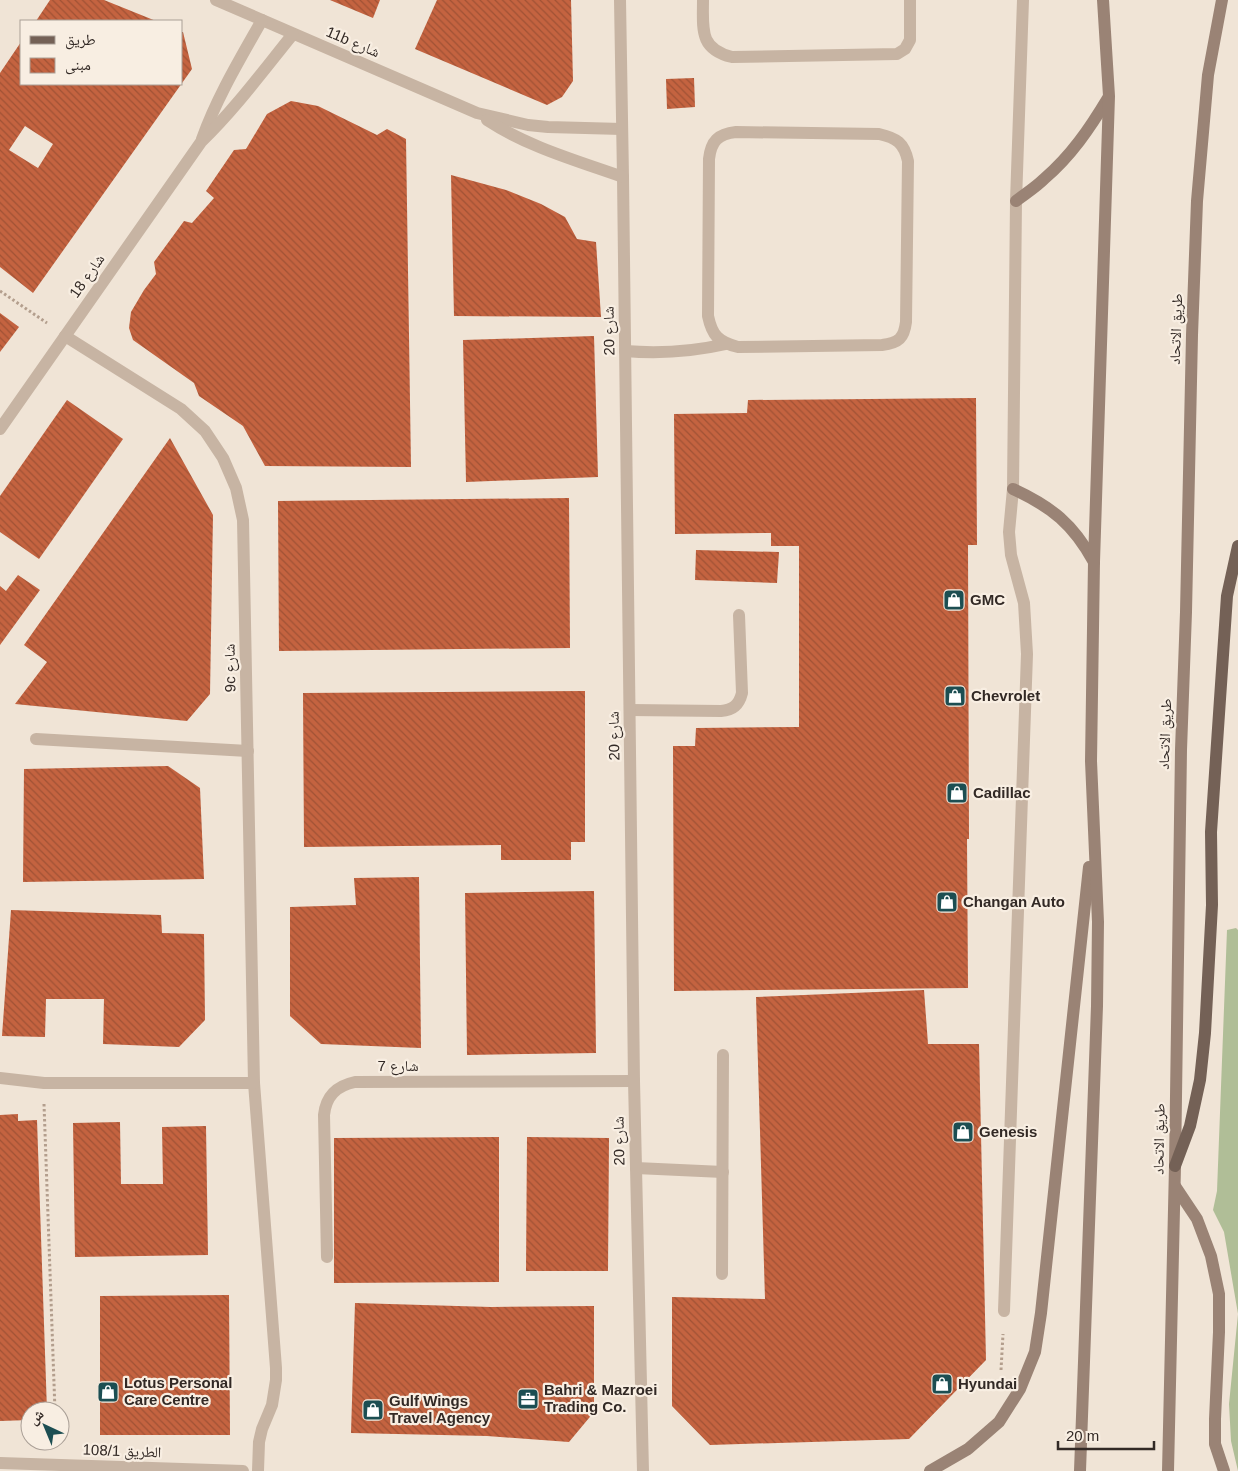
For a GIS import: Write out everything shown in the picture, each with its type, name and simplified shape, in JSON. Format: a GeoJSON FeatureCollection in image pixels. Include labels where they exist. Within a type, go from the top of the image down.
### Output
{"type":"FeatureCollection","features":[{"type":"Feature","properties":{"kind":"main road"},"geometry":{"type":"LineString","coordinates":[[1080,1471],[1097,1006],[1098,922],[1091,761],[1094,562],[1109,96],[1103,0]]}},
{"type":"Feature","properties":{"kind":"main road","name":"طريق الاتحاد"},"geometry":{"type":"LineString","coordinates":[[1168,1471],[1175,1186],[1181,750],[1192,316],[1197,201],[1208,75],[1222,0]]}},
{"type":"Feature","properties":{"kind":"main road"},"geometry":{"type":"LineString","coordinates":[[1016,201],[1044,180],[1069,154],[1091,127],[1109,96]]}},
{"type":"Feature","properties":{"kind":"main road"},"geometry":{"type":"LineString","coordinates":[[1013,489],[1052,511],[1069,526],[1083,543],[1094,562]]}},
{"type":"Feature","properties":{"kind":"main road"},"geometry":{"type":"LineString","coordinates":[[1175,1166],[1190,1126],[1200,1080],[1206,1033],[1212,905],[1211,832],[1227,596],[1238,546]]}},
{"type":"Feature","properties":{"kind":"main road"},"geometry":{"type":"LineString","coordinates":[[930,1471],[968,1449],[999,1422],[1020,1389],[1035,1352],[1042,1313],[1093,827]]}},
{"type":"Feature","properties":{"kind":"main road"},"geometry":{"type":"LineString","coordinates":[[1175,1186],[1197,1219],[1211,1256],[1219,1294],[1215,1444],[1224,1471]]}},
{"type":"Feature","properties":{"kind":"street","name":"11b شارع"},"geometry":{"type":"LineString","coordinates":[[216,0],[477,113],[505,130],[540,147],[623,177]]}},
{"type":"Feature","properties":{"kind":"street","name":"شارع 20"},"geometry":{"type":"LineString","coordinates":[[620,0],[634,1082],[642,1471]]}},
{"type":"Feature","properties":{"kind":"street"},"geometry":{"type":"LineString","coordinates":[[703,0],[705,37],[711,47],[721,54],[732,57],[887,56],[897,54],[905,49],[910,40],[910,0]]}},
{"type":"Feature","properties":{"kind":"street"},"geometry":{"type":"LineString","coordinates":[[1004,1311],[1027,654],[1024,603],[1011,556],[1009,532],[1013,489],[1016,201],[1023,0]]}},
{"type":"Feature","properties":{"kind":"street","name":"شارع 18"},"geometry":{"type":"LineString","coordinates":[[201,142],[222,91],[262,20]]}},
{"type":"Feature","properties":{"kind":"street","name":"شارع 18"},"geometry":{"type":"LineString","coordinates":[[0,429],[201,142],[241,101],[293,34]]}},
{"type":"Feature","properties":{"kind":"street","name":"11b شارع"},"geometry":{"type":"LineString","coordinates":[[477,113],[534,125],[622,129]]}},
{"type":"Feature","properties":{"kind":"street"},"geometry":{"type":"LineString","coordinates":[[625,351],[676,352],[726,344],[738,347],[882,345],[892,344],[900,339],[905,331],[906,322],[908,161],[906,151],[899,142],[890,136],[879,134],[736,132],[725,134],[716,139],[710,149],[709,160],[708,316],[710,327],[716,337],[726,344]]}},
{"type":"Feature","properties":{"kind":"street","name":"9c شارع"},"geometry":{"type":"LineString","coordinates":[[65,336],[181,409],[205,432],[223,458],[236,488],[243,520],[254,1083],[276,1368],[273,1398],[259,1442],[258,1471]]}},
{"type":"Feature","properties":{"kind":"street"},"geometry":{"type":"LineString","coordinates":[[630,710],[721,711],[736,707],[742,693],[739,615]]}},
{"type":"Feature","properties":{"kind":"street"},"geometry":{"type":"LineString","coordinates":[[36,738],[248,750]]}},
{"type":"Feature","properties":{"kind":"street"},"geometry":{"type":"LineString","coordinates":[[722,1274],[723,1054]]}},
{"type":"Feature","properties":{"kind":"street"},"geometry":{"type":"LineString","coordinates":[[0,1078],[44,1083],[254,1083]]}},
{"type":"Feature","properties":{"kind":"street","name":"شارع 7"},"geometry":{"type":"LineString","coordinates":[[327,1257],[324,1115],[325,1105],[329,1096],[336,1089],[354,1082],[634,1082]]}},
{"type":"Feature","properties":{"kind":"street"},"geometry":{"type":"LineString","coordinates":[[636,1168],[723,1172]]}},
{"type":"Feature","properties":{"kind":"street","name":"108/1 الطريق"},"geometry":{"type":"LineString","coordinates":[[0,1463],[243,1471]]}},
{"type":"Feature","properties":{"kind":"path"},"geometry":{"type":"LineString","coordinates":[[0,292],[65,336]]}},
{"type":"Feature","properties":{"kind":"path"},"geometry":{"type":"LineString","coordinates":[[44,1083],[55,1401]]}},
{"type":"Feature","properties":{"kind":"path"},"geometry":{"type":"LineString","coordinates":[[1001,1376],[1004,1311]]}},
{"type":"Feature","properties":{"kind":"green space"},"geometry":{"type":"Polygon","coordinates":[[[1236,928],[1238,930],[1238,1314],[1224,1232],[1213,1210],[1217,1191],[1227,930],[1236,928]]]}},
{"type":"Feature","properties":{"kind":"green space"},"geometry":{"type":"Polygon","coordinates":[[[1238,1314],[1238,1471],[1231,1441],[1229,1404],[1238,1314]]]}},
{"type":"Feature","properties":{"kind":"building"},"geometry":{"type":"Polygon","coordinates":[[[50,0],[104,0],[154,20],[37,20],[50,0]]]}},
{"type":"Feature","properties":{"kind":"building"},"geometry":{"type":"Polygon","coordinates":[[[330,0],[380,0],[373,18],[330,0]]]}},
{"type":"Feature","properties":{"kind":"building"},"geometry":{"type":"Polygon","coordinates":[[[437,0],[571,0],[573,81],[562,97],[547,105],[415,49],[437,0]]]}},
{"type":"Feature","properties":{"kind":"building"},"geometry":{"type":"Polygon","coordinates":[[[182,32],[183,32],[192,69],[182,83],[182,32]]]}},
{"type":"Feature","properties":{"kind":"building"},"geometry":{"type":"Polygon","coordinates":[[[20,43],[20,85],[181,85],[33,293],[0,267],[0,73],[20,43]],[[25,126],[9,150],[38,168],[53,144],[25,126]]]}},
{"type":"Feature","properties":{"kind":"building"},"geometry":{"type":"Polygon","coordinates":[[[694,78],[695,107],[667,109],[666,79],[694,78]]]}},
{"type":"Feature","properties":{"kind":"building"},"geometry":{"type":"Polygon","coordinates":[[[291,101],[318,106],[377,135],[387,129],[406,139],[411,467],[265,466],[243,426],[199,396],[194,383],[133,340],[129,328],[131,312],[156,274],[154,262],[184,221],[192,223],[214,198],[206,191],[234,150],[246,149],[267,114],[291,101]]]}},
{"type":"Feature","properties":{"kind":"building"},"geometry":{"type":"Polygon","coordinates":[[[451,175],[506,190],[541,204],[565,217],[577,239],[596,242],[601,317],[454,316],[451,175]]]}},
{"type":"Feature","properties":{"kind":"building"},"geometry":{"type":"Polygon","coordinates":[[[0,313],[19,327],[0,352],[0,313]]]}},
{"type":"Feature","properties":{"kind":"building"},"geometry":{"type":"Polygon","coordinates":[[[594,336],[598,477],[466,482],[463,340],[594,336]]]}},
{"type":"Feature","properties":{"kind":"building"},"geometry":{"type":"Polygon","coordinates":[[[976,398],[977,545],[968,545],[968,988],[674,991],[673,746],[695,746],[696,728],[799,727],[799,546],[771,546],[771,533],[675,534],[674,414],[747,413],[748,400],[976,398]]]}},
{"type":"Feature","properties":{"kind":"building"},"geometry":{"type":"Polygon","coordinates":[[[67,400],[123,439],[39,559],[0,532],[0,496],[67,400]]]}},
{"type":"Feature","properties":{"kind":"building"},"geometry":{"type":"Polygon","coordinates":[[[170,438],[213,515],[210,694],[187,721],[15,704],[47,662],[24,645],[170,438]]]}},
{"type":"Feature","properties":{"kind":"building"},"geometry":{"type":"Polygon","coordinates":[[[569,498],[570,648],[279,651],[278,501],[569,498]]]}},
{"type":"Feature","properties":{"kind":"building"},"geometry":{"type":"Polygon","coordinates":[[[696,550],[779,552],[777,583],[695,580],[696,550]]]}},
{"type":"Feature","properties":{"kind":"building"},"geometry":{"type":"Polygon","coordinates":[[[18,575],[40,590],[0,645],[0,586],[6,591],[18,575]]]}},
{"type":"Feature","properties":{"kind":"building"},"geometry":{"type":"Polygon","coordinates":[[[585,691],[585,842],[571,842],[571,860],[501,860],[501,845],[304,847],[303,693],[585,691]]]}},
{"type":"Feature","properties":{"kind":"building"},"geometry":{"type":"Polygon","coordinates":[[[168,766],[200,788],[204,879],[23,882],[24,769],[168,766]]]}},
{"type":"Feature","properties":{"kind":"building"},"geometry":{"type":"Polygon","coordinates":[[[419,877],[421,1048],[321,1044],[290,1016],[290,907],[356,905],[354,878],[419,877]]]}},
{"type":"Feature","properties":{"kind":"building"},"geometry":{"type":"Polygon","coordinates":[[[594,891],[596,1053],[467,1055],[465,893],[594,891]]]}},
{"type":"Feature","properties":{"kind":"building"},"geometry":{"type":"Polygon","coordinates":[[[11,910],[161,915],[162,933],[204,934],[205,1020],[179,1047],[103,1044],[104,999],[46,999],[45,1037],[2,1036],[11,910]]]}},
{"type":"Feature","properties":{"kind":"building"},"geometry":{"type":"Polygon","coordinates":[[[924,990],[928,1044],[979,1044],[986,1360],[909,1439],[710,1445],[672,1406],[672,1297],[765,1299],[756,997],[924,990]]]}},
{"type":"Feature","properties":{"kind":"building"},"geometry":{"type":"Polygon","coordinates":[[[18,1114],[18,1121],[37,1120],[47,1401],[20,1401],[20,1420],[0,1421],[0,1115],[18,1114]]]}},
{"type":"Feature","properties":{"kind":"building"},"geometry":{"type":"Polygon","coordinates":[[[120,1122],[121,1184],[163,1184],[162,1127],[206,1126],[208,1255],[75,1257],[73,1123],[120,1122]]]}},
{"type":"Feature","properties":{"kind":"building"},"geometry":{"type":"Polygon","coordinates":[[[499,1137],[499,1282],[334,1283],[334,1138],[499,1137]]]}},
{"type":"Feature","properties":{"kind":"building"},"geometry":{"type":"Polygon","coordinates":[[[527,1137],[609,1138],[608,1271],[526,1271],[527,1137]]]}},
{"type":"Feature","properties":{"kind":"building"},"geometry":{"type":"Polygon","coordinates":[[[229,1295],[230,1435],[100,1435],[100,1296],[229,1295]]]}},
{"type":"Feature","properties":{"kind":"building"},"geometry":{"type":"Polygon","coordinates":[[[355,1303],[491,1307],[594,1306],[594,1412],[569,1442],[487,1436],[351,1433],[355,1303]]]}},
{"type":"Feature","properties":{"kind":"place","name":"GMC"},"geometry":{"type":"Point","coordinates":[954,600]}},
{"type":"Feature","properties":{"kind":"place","name":"Chevrolet"},"geometry":{"type":"Point","coordinates":[955,696]}},
{"type":"Feature","properties":{"kind":"place","name":"Cadillac"},"geometry":{"type":"Point","coordinates":[957,793]}},
{"type":"Feature","properties":{"kind":"place","name":"Changan Auto"},"geometry":{"type":"Point","coordinates":[947,902]}},
{"type":"Feature","properties":{"kind":"place","name":"Genesis"},"geometry":{"type":"Point","coordinates":[963,1132]}},
{"type":"Feature","properties":{"kind":"place","name":"Hyundai"},"geometry":{"type":"Point","coordinates":[942,1384]}},
{"type":"Feature","properties":{"kind":"place","name":"Lotus Personal Care Centre"},"geometry":{"type":"Point","coordinates":[108,1392]}},
{"type":"Feature","properties":{"kind":"place","name":"Bahri & Mazroei Trading Co."},"geometry":{"type":"Point","coordinates":[528,1399]}},
{"type":"Feature","properties":{"kind":"place","name":"Gulf Wings Travel Agency"},"geometry":{"type":"Point","coordinates":[373,1410]}}]}
